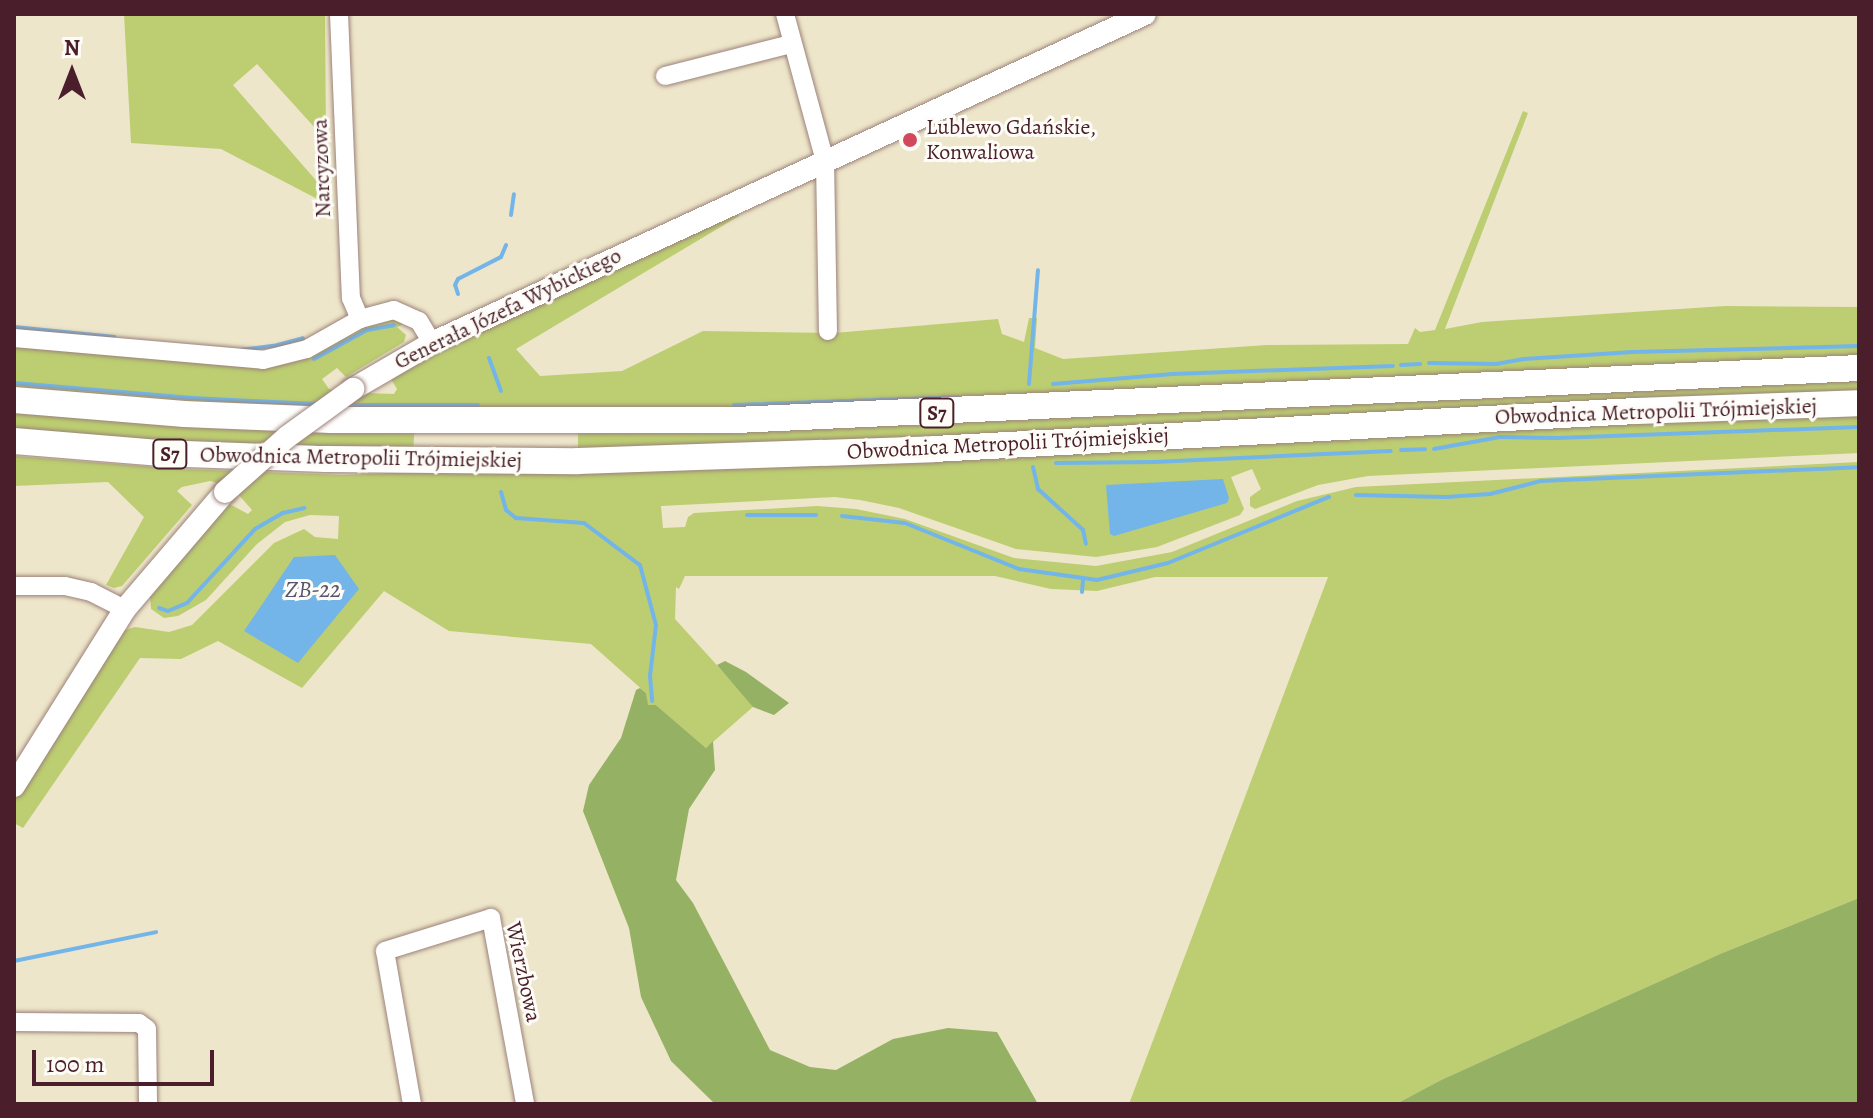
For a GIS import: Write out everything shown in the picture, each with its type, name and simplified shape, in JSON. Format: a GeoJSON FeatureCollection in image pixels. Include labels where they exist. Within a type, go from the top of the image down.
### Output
{"type":"FeatureCollection","features":[{"type":"Feature","properties":{"kind":"highway","name":"Obwodnica Metropolii Trójmiejskiej"},"geometry":{"type":"LineString","coordinates":[[14,400],[184,414],[331,420],[720,420],[1859,368]]}},
{"type":"Feature","properties":{"kind":"highway","name":"Obwodnica Metropolii Trójmiejskiej"},"geometry":{"type":"LineString","coordinates":[[14,441],[159,453],[310,459],[578,461],[934,449],[1635,411],[1859,403]]}},
{"type":"Feature","properties":{"kind":"main road","name":"Generała Józefa Wybickiego"},"geometry":{"type":"LineString","coordinates":[[14,786],[125,609],[225,492],[287,437],[353,389],[432,343],[1145,14]]}},
{"type":"Feature","properties":{"kind":"street","name":"Narcyzowa"},"geometry":{"type":"LineString","coordinates":[[339,14],[351,298],[360,319]]}},
{"type":"Feature","properties":{"kind":"street"},"geometry":{"type":"LineString","coordinates":[[785,14],[825,161],[828,331]]}},
{"type":"Feature","properties":{"kind":"street"},"geometry":{"type":"LineString","coordinates":[[665,76],[791,44]]}},
{"type":"Feature","properties":{"kind":"street"},"geometry":{"type":"LineString","coordinates":[[14,338],[263,360],[307,349],[360,319],[394,310],[411,315],[424,327],[432,343]]}},
{"type":"Feature","properties":{"kind":"street"},"geometry":{"type":"LineString","coordinates":[[14,586],[65,586],[91,592],[125,609]]}},
{"type":"Feature","properties":{"kind":"street","name":"Wierzbowa"},"geometry":{"type":"LineString","coordinates":[[412,1104],[385,951],[491,918],[525,1104]]}},
{"type":"Feature","properties":{"kind":"street"},"geometry":{"type":"LineString","coordinates":[[14,1022],[139,1023],[147,1029],[148,1104]]}},
{"type":"Feature","properties":{"kind":"green space"},"geometry":{"type":"Polygon","coordinates":[[[124,14],[325,14],[326,140],[257,64],[233,85],[327,193],[327,204],[221,149],[131,143],[124,14]]]}},
{"type":"Feature","properties":{"kind":"green space"},"geometry":{"type":"Polygon","coordinates":[[[1523,111],[1528,113],[1445,329],[1482,322],[1725,306],[1859,307],[1859,358],[1647,365],[694,410],[506,412],[211,403],[14,389],[14,343],[240,365],[366,323],[394,319],[405,323],[397,327],[406,335],[404,342],[346,377],[337,368],[322,379],[329,389],[358,398],[367,393],[394,394],[397,389],[389,376],[735,207],[739,216],[516,349],[540,376],[622,371],[703,331],[834,333],[998,319],[1002,334],[1024,342],[1029,318],[1037,318],[1035,348],[1063,359],[1267,345],[1408,344],[1415,328],[1420,332],[1435,330],[1523,111]]]}},
{"type":"Feature","properties":{"kind":"green space"},"geometry":{"type":"Polygon","coordinates":[[[1859,376],[1859,397],[578,454],[578,429],[1859,376]]]}},
{"type":"Feature","properties":{"kind":"green space"},"geometry":{"type":"Polygon","coordinates":[[[14,407],[414,428],[413,456],[14,435],[14,407]]]}},
{"type":"Feature","properties":{"kind":"green space"},"geometry":{"type":"Polygon","coordinates":[[[1859,414],[1859,453],[1368,476],[1318,485],[1255,509],[1250,506],[1250,497],[1261,489],[1252,469],[1231,477],[1244,509],[1240,515],[1157,547],[1096,557],[1016,549],[899,508],[835,497],[661,506],[663,528],[685,527],[688,517],[694,513],[817,506],[856,509],[905,519],[1014,558],[1096,566],[1172,552],[1297,501],[1356,487],[1859,462],[1859,898],[1720,954],[1441,1080],[1396,1104],[1129,1104],[1328,577],[1155,577],[1097,591],[1051,589],[995,576],[685,576],[679,589],[676,587],[675,619],[754,706],[706,748],[656,705],[647,705],[646,693],[591,644],[449,631],[384,591],[302,688],[218,641],[181,659],[140,658],[23,828],[14,823],[14,799],[122,631],[135,627],[169,632],[192,625],[274,543],[304,529],[315,537],[338,539],[339,516],[310,515],[285,522],[257,544],[206,600],[178,616],[164,618],[151,609],[150,596],[224,501],[248,514],[252,510],[238,494],[243,489],[210,481],[182,487],[177,491],[192,505],[122,586],[114,588],[106,585],[144,517],[108,482],[14,486],[14,456],[179,469],[344,475],[1859,414]]]}},
{"type":"Feature","properties":{"kind":"green space"},"geometry":{"type":"Polygon","coordinates":[[[725,661],[789,703],[774,715],[753,707],[717,665],[725,661]]]}},
{"type":"Feature","properties":{"kind":"green space"},"geometry":{"type":"Polygon","coordinates":[[[640,688],[646,693],[648,705],[656,705],[706,748],[713,741],[715,770],[689,809],[676,880],[693,903],[770,1050],[810,1067],[836,1070],[893,1039],[948,1028],[997,1032],[1038,1104],[715,1104],[671,1061],[641,997],[629,928],[583,811],[589,785],[621,738],[636,690],[640,688]]]}},
{"type":"Feature","properties":{"kind":"green space"},"geometry":{"type":"Polygon","coordinates":[[[1859,898],[1859,1104],[1396,1104],[1441,1080],[1720,954],[1859,898]]]}},
{"type":"Feature","properties":{"kind":"water"},"geometry":{"type":"Polygon","coordinates":[[[1223,479],[1229,498],[1227,503],[1114,536],[1110,534],[1106,485],[1223,479]]]}},
{"type":"Feature","properties":{"kind":"water","name":"ZB-22"},"geometry":{"type":"Polygon","coordinates":[[[335,555],[359,589],[298,663],[244,631],[294,557],[335,555]]]}},
{"type":"Feature","properties":{"kind":"waterway"},"geometry":{"type":"LineString","coordinates":[[511,215],[514,194]]}},
{"type":"Feature","properties":{"kind":"waterway"},"geometry":{"type":"LineString","coordinates":[[458,294],[455,285],[458,279],[501,257],[506,245]]}},
{"type":"Feature","properties":{"kind":"waterway"},"geometry":{"type":"LineString","coordinates":[[1029,384],[1038,270]]}},
{"type":"Feature","properties":{"kind":"waterway"},"geometry":{"type":"LineString","coordinates":[[314,359],[367,330],[394,325]]}},
{"type":"Feature","properties":{"kind":"waterway"},"geometry":{"type":"LineString","coordinates":[[14,327],[115,337]]}},
{"type":"Feature","properties":{"kind":"waterway"},"geometry":{"type":"LineString","coordinates":[[240,350],[274,346],[303,338]]}},
{"type":"Feature","properties":{"kind":"waterway"},"geometry":{"type":"LineString","coordinates":[[1429,363],[1496,364],[1523,359],[1633,352],[1859,346]]}},
{"type":"Feature","properties":{"kind":"waterway"},"geometry":{"type":"LineString","coordinates":[[489,358],[501,391]]}},
{"type":"Feature","properties":{"kind":"waterway"},"geometry":{"type":"LineString","coordinates":[[1401,365],[1420,364]]}},
{"type":"Feature","properties":{"kind":"waterway"},"geometry":{"type":"LineString","coordinates":[[1053,384],[1173,374],[1393,366]]}},
{"type":"Feature","properties":{"kind":"waterway"},"geometry":{"type":"LineString","coordinates":[[14,383],[192,398],[316,404]]}},
{"type":"Feature","properties":{"kind":"waterway"},"geometry":{"type":"LineString","coordinates":[[734,405],[958,397]]}},
{"type":"Feature","properties":{"kind":"waterway"},"geometry":{"type":"LineString","coordinates":[[345,405],[478,405]]}},
{"type":"Feature","properties":{"kind":"waterway"},"geometry":{"type":"LineString","coordinates":[[1434,449],[1500,437],[1557,438],[1859,427]]}},
{"type":"Feature","properties":{"kind":"waterway"},"geometry":{"type":"LineString","coordinates":[[1401,450],[1425,449]]}},
{"type":"Feature","properties":{"kind":"waterway"},"geometry":{"type":"LineString","coordinates":[[1056,463],[1155,462],[1391,451]]}},
{"type":"Feature","properties":{"kind":"waterway"},"geometry":{"type":"LineString","coordinates":[[1033,467],[1038,489],[1083,530],[1086,544]]}},
{"type":"Feature","properties":{"kind":"waterway"},"geometry":{"type":"LineString","coordinates":[[1356,495],[1446,497],[1490,494],[1541,481],[1859,467]]}},
{"type":"Feature","properties":{"kind":"waterway"},"geometry":{"type":"LineString","coordinates":[[501,492],[506,510],[516,518],[584,523],[640,565],[656,625],[650,676],[652,701]]}},
{"type":"Feature","properties":{"kind":"waterway"},"geometry":{"type":"LineString","coordinates":[[842,516],[905,523],[1019,569],[1097,580],[1168,563],[1329,497]]}},
{"type":"Feature","properties":{"kind":"waterway"},"geometry":{"type":"LineString","coordinates":[[159,608],[168,611],[187,603],[255,529],[283,513],[304,508]]}},
{"type":"Feature","properties":{"kind":"waterway"},"geometry":{"type":"LineString","coordinates":[[747,515],[816,515]]}},
{"type":"Feature","properties":{"kind":"waterway"},"geometry":{"type":"LineString","coordinates":[[1082,592],[1083,580]]}},
{"type":"Feature","properties":{"kind":"waterway"},"geometry":{"type":"LineString","coordinates":[[14,961],[156,932]]}},
{"type":"Feature","properties":{"kind":"place","name":"Lublewo Gdańskie, Konwaliowa"},"geometry":{"type":"Point","coordinates":[910,140]}}]}
